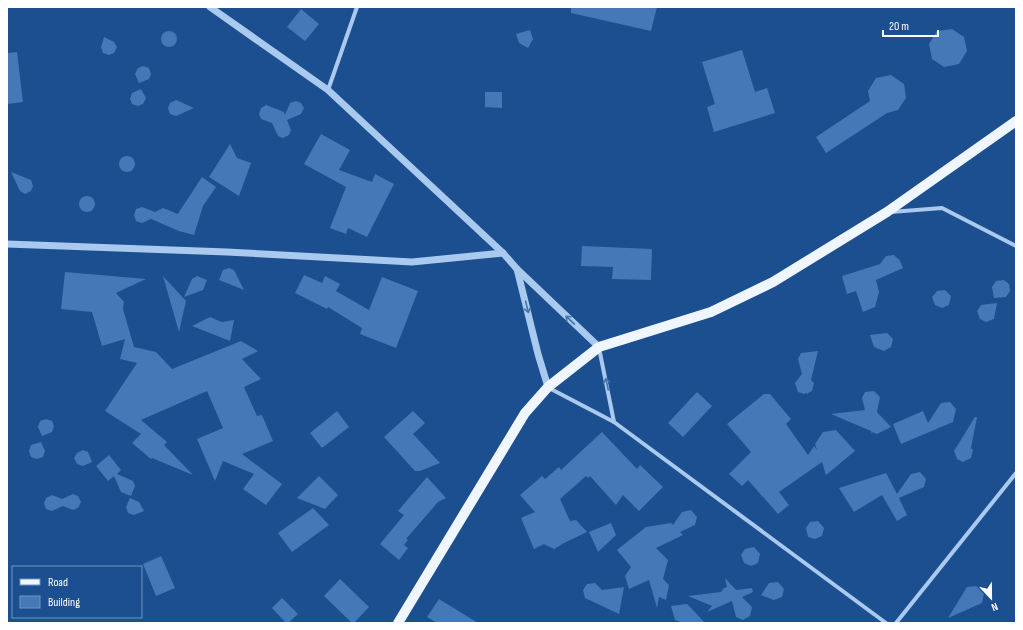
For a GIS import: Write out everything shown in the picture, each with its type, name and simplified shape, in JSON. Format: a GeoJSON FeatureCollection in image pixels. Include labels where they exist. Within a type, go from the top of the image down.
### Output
{"type":"FeatureCollection","features":[{"type":"Feature","properties":{"kind":"main road"},"geometry":{"type":"LineString","coordinates":[[398,623],[525,413],[548,387],[599,346],[711,312],[773,282],[887,212],[1016,121]]}},
{"type":"Feature","properties":{"kind":"street"},"geometry":{"type":"LineString","coordinates":[[210,7],[328,90],[503,253],[517,269],[599,346],[614,422]]}},
{"type":"Feature","properties":{"kind":"street"},"geometry":{"type":"LineString","coordinates":[[328,90],[357,7]]}},
{"type":"Feature","properties":{"kind":"street"},"geometry":{"type":"LineString","coordinates":[[887,212],[942,208],[1016,246]]}},
{"type":"Feature","properties":{"kind":"street"},"geometry":{"type":"LineString","coordinates":[[7,244],[227,252],[412,262],[503,253]]}},
{"type":"Feature","properties":{"kind":"street"},"geometry":{"type":"LineString","coordinates":[[517,269],[538,354],[548,387],[614,422],[886,623]]}},
{"type":"Feature","properties":{"kind":"street"},"geometry":{"type":"LineString","coordinates":[[896,623],[1016,473]]}},
{"type":"Feature","properties":{"kind":"building"},"geometry":{"type":"Polygon","coordinates":[[[571,7],[657,7],[651,31],[571,13],[571,7]]]}},
{"type":"Feature","properties":{"kind":"building"},"geometry":{"type":"Polygon","coordinates":[[[301,9],[319,24],[305,41],[287,27],[301,9]]]}},
{"type":"Feature","properties":{"kind":"building"},"geometry":{"type":"Polygon","coordinates":[[[952,29],[964,37],[967,51],[959,64],[944,67],[932,59],[929,44],[937,31],[952,29]]]}},
{"type":"Feature","properties":{"kind":"building"},"geometry":{"type":"Polygon","coordinates":[[[530,30],[533,39],[528,48],[519,43],[516,34],[530,30]]]}},
{"type":"Feature","properties":{"kind":"building"},"geometry":{"type":"Polygon","coordinates":[[[169,31],[176,36],[177,39],[172,46],[169,47],[162,42],[161,39],[166,32],[169,31]]]}},
{"type":"Feature","properties":{"kind":"building"},"geometry":{"type":"Polygon","coordinates":[[[104,37],[114,42],[117,47],[114,53],[109,55],[103,53],[101,47],[104,37]]]}},
{"type":"Feature","properties":{"kind":"building"},"geometry":{"type":"Polygon","coordinates":[[[742,50],[755,92],[767,88],[775,113],[714,132],[707,107],[715,104],[702,62],[742,50]]]}},
{"type":"Feature","properties":{"kind":"building"},"geometry":{"type":"Polygon","coordinates":[[[17,52],[23,102],[7,104],[7,53],[17,52]]]}},
{"type":"Feature","properties":{"kind":"building"},"geometry":{"type":"Polygon","coordinates":[[[143,66],[149,68],[151,74],[149,79],[139,83],[135,74],[138,68],[143,66]]]}},
{"type":"Feature","properties":{"kind":"building"},"geometry":{"type":"Polygon","coordinates":[[[891,75],[904,84],[906,98],[898,110],[887,113],[826,153],[816,137],[870,101],[868,91],[876,78],[891,75]]]}},
{"type":"Feature","properties":{"kind":"building"},"geometry":{"type":"Polygon","coordinates":[[[141,89],[146,98],[143,104],[138,106],[132,104],[130,99],[132,93],[141,89]]]}},
{"type":"Feature","properties":{"kind":"building"},"geometry":{"type":"Polygon","coordinates":[[[485,92],[502,92],[502,108],[485,107],[485,92]]]}},
{"type":"Feature","properties":{"kind":"building"},"geometry":{"type":"Polygon","coordinates":[[[176,100],[194,108],[176,116],[170,114],[168,108],[170,103],[176,100]]]}},
{"type":"Feature","properties":{"kind":"building"},"geometry":{"type":"Polygon","coordinates":[[[296,101],[301,103],[304,108],[301,114],[287,120],[291,130],[289,135],[283,138],[278,136],[272,123],[261,119],[259,114],[261,108],[266,105],[284,112],[285,115],[290,103],[296,101]]]}},
{"type":"Feature","properties":{"kind":"building"},"geometry":{"type":"Polygon","coordinates":[[[321,134],[350,150],[339,170],[372,182],[375,174],[394,184],[367,237],[348,228],[346,234],[330,228],[346,187],[304,164],[321,134]]]}},
{"type":"Feature","properties":{"kind":"building"},"geometry":{"type":"Polygon","coordinates":[[[230,144],[237,158],[251,163],[239,196],[209,177],[230,144]]]}},
{"type":"Feature","properties":{"kind":"building"},"geometry":{"type":"Polygon","coordinates":[[[127,156],[134,161],[135,164],[130,171],[127,172],[120,167],[119,164],[124,157],[127,156]]]}},
{"type":"Feature","properties":{"kind":"building"},"geometry":{"type":"Polygon","coordinates":[[[11,172],[31,180],[33,186],[31,191],[25,194],[20,191],[11,172]]]}},
{"type":"Feature","properties":{"kind":"building"},"geometry":{"type":"Polygon","coordinates":[[[202,177],[216,187],[203,206],[194,235],[179,231],[151,219],[142,223],[136,221],[134,215],[136,209],[142,207],[155,212],[163,208],[178,214],[202,177]]]}},
{"type":"Feature","properties":{"kind":"building"},"geometry":{"type":"Polygon","coordinates":[[[87,196],[94,201],[95,204],[90,211],[87,212],[80,207],[79,204],[84,197],[87,196]]]}},
{"type":"Feature","properties":{"kind":"building"},"geometry":{"type":"Polygon","coordinates":[[[582,246],[652,249],[651,280],[612,279],[613,267],[581,266],[582,246]]]}},
{"type":"Feature","properties":{"kind":"building"},"geometry":{"type":"Polygon","coordinates":[[[894,255],[899,259],[903,268],[876,280],[879,292],[875,307],[863,312],[856,291],[847,294],[842,276],[880,264],[886,256],[894,255]]]}},
{"type":"Feature","properties":{"kind":"building"},"geometry":{"type":"Polygon","coordinates":[[[229,268],[234,270],[244,290],[219,280],[223,270],[229,268]]]}},
{"type":"Feature","properties":{"kind":"building"},"geometry":{"type":"Polygon","coordinates":[[[65,272],[146,279],[116,293],[124,302],[123,309],[134,347],[156,352],[172,369],[241,341],[258,351],[242,359],[261,379],[244,387],[257,416],[262,415],[273,441],[242,454],[282,484],[266,505],[243,489],[254,474],[223,461],[215,481],[197,439],[223,428],[207,391],[141,420],[167,442],[164,445],[193,475],[152,458],[151,459],[132,443],[141,434],[105,411],[137,363],[120,359],[125,339],[102,346],[92,312],[61,309],[65,272]]]}},
{"type":"Feature","properties":{"kind":"building"},"geometry":{"type":"Polygon","coordinates":[[[304,275],[322,283],[325,276],[340,284],[336,291],[369,310],[382,277],[418,291],[396,348],[360,334],[362,328],[328,307],[327,309],[295,293],[304,275]]]}},
{"type":"Feature","properties":{"kind":"building"},"geometry":{"type":"Polygon","coordinates":[[[163,276],[186,301],[179,332],[163,276]]]}},
{"type":"Feature","properties":{"kind":"building"},"geometry":{"type":"Polygon","coordinates":[[[197,276],[207,280],[203,290],[184,297],[192,279],[197,276]]]}},
{"type":"Feature","properties":{"kind":"building"},"geometry":{"type":"Polygon","coordinates":[[[1004,280],[1009,284],[1010,291],[1006,297],[994,298],[992,287],[996,281],[1004,280]]]}},
{"type":"Feature","properties":{"kind":"building"},"geometry":{"type":"Polygon","coordinates":[[[945,290],[951,296],[949,305],[942,308],[935,305],[932,297],[937,291],[945,290]]]}},
{"type":"Feature","properties":{"kind":"building"},"geometry":{"type":"Polygon","coordinates":[[[997,303],[994,319],[986,322],[980,319],[977,311],[981,305],[997,303]]]}},
{"type":"Feature","properties":{"kind":"building"},"geometry":{"type":"Polygon","coordinates":[[[210,317],[222,322],[234,320],[230,341],[192,326],[210,317]]]}},
{"type":"Feature","properties":{"kind":"building"},"geometry":{"type":"Polygon","coordinates":[[[887,333],[893,339],[891,347],[884,351],[874,347],[870,335],[887,333]]]}},
{"type":"Feature","properties":{"kind":"building"},"geometry":{"type":"Polygon","coordinates":[[[818,351],[811,380],[814,383],[812,391],[808,393],[808,395],[807,393],[804,394],[798,392],[795,383],[802,374],[798,359],[801,353],[818,351]]]}},
{"type":"Feature","properties":{"kind":"building"},"geometry":{"type":"Polygon","coordinates":[[[874,391],[880,397],[877,412],[891,427],[877,434],[872,432],[872,434],[871,431],[831,414],[865,410],[862,398],[865,392],[874,391]]]}},
{"type":"Feature","properties":{"kind":"building"},"geometry":{"type":"Polygon","coordinates":[[[697,392],[712,406],[683,437],[668,423],[697,392]]]}},
{"type":"Feature","properties":{"kind":"building"},"geometry":{"type":"Polygon","coordinates":[[[764,394],[770,394],[791,419],[786,424],[808,455],[814,446],[817,450],[815,444],[823,432],[836,430],[855,451],[826,475],[822,462],[779,492],[789,505],[778,514],[748,480],[742,486],[729,474],[751,452],[727,424],[764,394]]]}},
{"type":"Feature","properties":{"kind":"building"},"geometry":{"type":"Polygon","coordinates":[[[950,402],[956,409],[953,422],[901,444],[893,424],[923,411],[928,423],[941,403],[950,402]]]}},
{"type":"Feature","properties":{"kind":"building"},"geometry":{"type":"Polygon","coordinates":[[[337,411],[349,427],[322,448],[310,433],[337,411]]]}},
{"type":"Feature","properties":{"kind":"building"},"geometry":{"type":"Polygon","coordinates":[[[413,411],[425,423],[413,434],[440,463],[420,471],[415,471],[384,437],[413,411]]]}},
{"type":"Feature","properties":{"kind":"building"},"geometry":{"type":"Polygon","coordinates":[[[975,417],[977,417],[971,448],[973,450],[971,458],[963,462],[957,459],[954,451],[975,417]]]}},
{"type":"Feature","properties":{"kind":"building"},"geometry":{"type":"Polygon","coordinates":[[[46,419],[52,421],[54,426],[52,432],[42,436],[38,427],[40,421],[46,419]]]}},
{"type":"Feature","properties":{"kind":"building"},"geometry":{"type":"Polygon","coordinates":[[[602,432],[637,469],[640,465],[663,487],[639,511],[623,495],[616,505],[590,476],[588,478],[586,476],[560,499],[570,521],[576,520],[587,532],[554,549],[544,544],[534,549],[521,518],[535,512],[520,495],[542,476],[545,479],[559,467],[561,470],[602,432]]]}},
{"type":"Feature","properties":{"kind":"building"},"geometry":{"type":"Polygon","coordinates":[[[41,442],[45,451],[43,457],[37,459],[31,457],[29,451],[31,445],[41,442]]]}},
{"type":"Feature","properties":{"kind":"building"},"geometry":{"type":"Polygon","coordinates":[[[83,450],[88,452],[92,462],[83,466],[77,464],[74,458],[77,453],[83,450]]]}},
{"type":"Feature","properties":{"kind":"building"},"geometry":{"type":"Polygon","coordinates":[[[109,455],[121,470],[117,474],[133,481],[135,486],[131,496],[121,492],[114,476],[108,481],[96,466],[109,455]]]}},
{"type":"Feature","properties":{"kind":"building"},"geometry":{"type":"Polygon","coordinates":[[[920,472],[926,479],[924,487],[899,498],[907,515],[897,521],[882,495],[854,512],[839,488],[886,473],[897,494],[911,474],[920,472]]]}},
{"type":"Feature","properties":{"kind":"building"},"geometry":{"type":"Polygon","coordinates":[[[319,476],[338,495],[325,509],[297,498],[319,476]]]}},
{"type":"Feature","properties":{"kind":"building"},"geometry":{"type":"Polygon","coordinates":[[[427,477],[446,498],[438,502],[406,539],[408,540],[404,545],[408,548],[399,560],[380,544],[404,515],[398,511],[427,477]]]}},
{"type":"Feature","properties":{"kind":"building"},"geometry":{"type":"Polygon","coordinates":[[[73,494],[78,496],[81,502],[78,508],[73,510],[63,506],[52,511],[46,509],[44,503],[46,498],[52,495],[62,499],[73,494]]]}},
{"type":"Feature","properties":{"kind":"building"},"geometry":{"type":"Polygon","coordinates":[[[130,498],[139,502],[144,511],[134,515],[128,513],[126,507],[130,498]]]}},
{"type":"Feature","properties":{"kind":"building"},"geometry":{"type":"Polygon","coordinates":[[[313,508],[329,525],[292,552],[278,533],[313,508]]]}},
{"type":"Feature","properties":{"kind":"building"},"geometry":{"type":"Polygon","coordinates":[[[691,510],[697,517],[695,525],[680,532],[683,535],[656,548],[668,560],[663,579],[669,585],[666,600],[659,597],[657,608],[649,580],[629,589],[625,576],[631,567],[617,550],[646,527],[671,523],[673,525],[682,512],[691,510]]]}},
{"type":"Feature","properties":{"kind":"building"},"geometry":{"type":"Polygon","coordinates":[[[818,521],[824,528],[822,536],[815,539],[808,537],[806,528],[810,522],[818,521]]]}},
{"type":"Feature","properties":{"kind":"building"},"geometry":{"type":"Polygon","coordinates":[[[611,523],[616,535],[598,552],[589,532],[611,523]]]}},
{"type":"Feature","properties":{"kind":"building"},"geometry":{"type":"Polygon","coordinates":[[[754,547],[760,554],[758,563],[751,566],[744,563],[741,555],[745,549],[754,547]]]}},
{"type":"Feature","properties":{"kind":"building"},"geometry":{"type":"Polygon","coordinates":[[[161,556],[175,588],[156,596],[143,564],[161,556]]]}},
{"type":"Feature","properties":{"kind":"building"},"geometry":{"type":"Polygon","coordinates":[[[725,578],[736,590],[752,588],[753,592],[742,597],[752,607],[750,616],[743,620],[736,617],[732,601],[707,612],[712,606],[688,596],[721,592],[727,587],[725,578]]]}},
{"type":"Feature","properties":{"kind":"building"},"geometry":{"type":"Polygon","coordinates":[[[340,579],[369,607],[354,623],[352,623],[324,596],[340,579]]]}},
{"type":"Feature","properties":{"kind":"building"},"geometry":{"type":"Polygon","coordinates":[[[778,582],[784,589],[782,597],[774,600],[761,595],[769,583],[778,582]]]}},
{"type":"Feature","properties":{"kind":"building"},"geometry":{"type":"Polygon","coordinates":[[[595,583],[602,590],[624,587],[619,614],[585,598],[583,590],[587,584],[595,583]]]}},
{"type":"Feature","properties":{"kind":"building"},"geometry":{"type":"Polygon","coordinates":[[[977,586],[984,593],[982,603],[948,618],[967,587],[977,586]]]}},
{"type":"Feature","properties":{"kind":"building"},"geometry":{"type":"Polygon","coordinates":[[[282,598],[298,614],[288,623],[286,623],[272,608],[282,598]]]}},
{"type":"Feature","properties":{"kind":"building"},"geometry":{"type":"Polygon","coordinates":[[[439,599],[478,623],[437,623],[427,617],[439,599]]]}},
{"type":"Feature","properties":{"kind":"building"},"geometry":{"type":"Polygon","coordinates":[[[687,604],[705,623],[683,623],[675,620],[671,606],[687,604]]]}}]}
